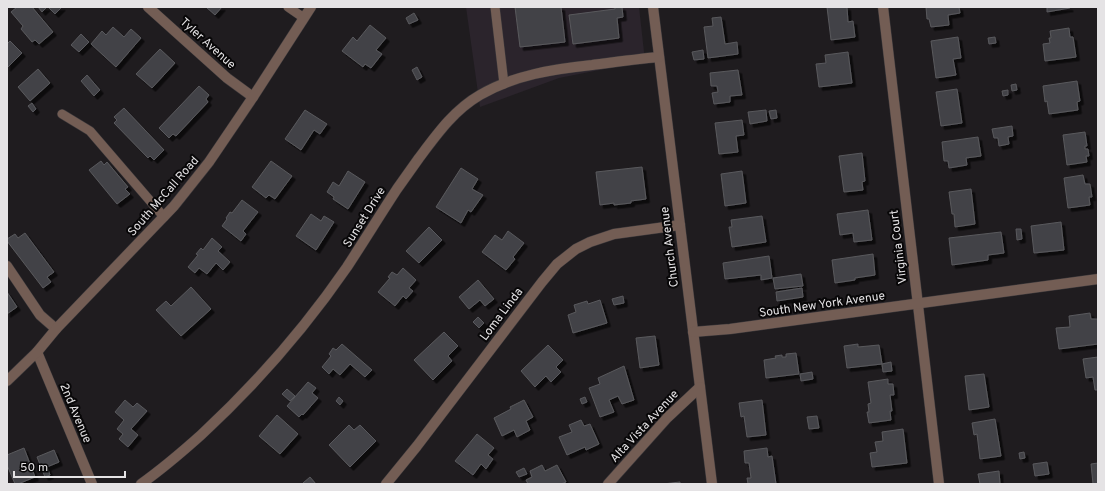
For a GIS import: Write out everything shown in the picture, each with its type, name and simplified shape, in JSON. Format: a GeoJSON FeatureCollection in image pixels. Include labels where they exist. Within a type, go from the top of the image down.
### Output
{"type":"FeatureCollection","features":[{"type":"Feature","properties":{"kind":"street","name":"Tyler Avenue"},"geometry":{"type":"LineString","coordinates":[[148,7],[227,78],[253,97]]}},
{"type":"Feature","properties":{"kind":"street","name":"South McCall Road"},"geometry":{"type":"LineString","coordinates":[[7,381],[37,352],[174,206],[209,162],[311,7]]}},
{"type":"Feature","properties":{"kind":"street","name":"Church Avenue"},"geometry":{"type":"LineString","coordinates":[[653,7],[712,484]]}},
{"type":"Feature","properties":{"kind":"street","name":"Virginia Court"},"geometry":{"type":"LineString","coordinates":[[883,7],[939,484]]}},
{"type":"Feature","properties":{"kind":"street","name":"Sunset Drive"},"geometry":{"type":"LineString","coordinates":[[141,484],[185,449],[222,415],[263,373],[338,280],[397,188],[437,134],[449,120],[465,106],[480,95],[504,84],[527,76],[547,71],[659,57]]}},
{"type":"Feature","properties":{"kind":"street","name":"Loma Linda"},"geometry":{"type":"LineString","coordinates":[[386,484],[417,446],[556,264],[576,249],[599,238],[614,234],[680,225]]}},
{"type":"Feature","properties":{"kind":"street"},"geometry":{"type":"LineString","coordinates":[[7,266],[40,315],[56,330]]}},
{"type":"Feature","properties":{"kind":"street","name":"South New York Avenue"},"geometry":{"type":"LineString","coordinates":[[693,332],[730,329],[1098,279]]}},
{"type":"Feature","properties":{"kind":"street","name":"2nd Avenue"},"geometry":{"type":"LineString","coordinates":[[37,352],[92,484]]}},
{"type":"Feature","properties":{"kind":"street","name":"Alta Vista Avenue"},"geometry":{"type":"LineString","coordinates":[[608,484],[667,418],[700,387]]}},
{"type":"Feature","properties":{"kind":"lane"},"geometry":{"type":"LineString","coordinates":[[288,7],[304,18]]}},
{"type":"Feature","properties":{"kind":"lane"},"geometry":{"type":"LineString","coordinates":[[495,7],[504,84]]}},
{"type":"Feature","properties":{"kind":"lane"},"geometry":{"type":"LineString","coordinates":[[62,114],[90,131],[164,217]]}},
{"type":"Feature","properties":{"kind":"shaded area"},"geometry":{"type":"Polygon","coordinates":[[[466,7],[639,7],[645,61],[559,78],[480,107],[466,7]]]}},
{"type":"Feature","properties":{"kind":"building"},"geometry":{"type":"Polygon","coordinates":[[[17,7],[32,7],[53,32],[39,44],[35,40],[32,42],[21,29],[23,26],[11,12],[17,7]]]}},
{"type":"Feature","properties":{"kind":"building"},"geometry":{"type":"Polygon","coordinates":[[[38,7],[47,7],[42,12],[38,7]]]}},
{"type":"Feature","properties":{"kind":"building"},"geometry":{"type":"Polygon","coordinates":[[[48,7],[62,7],[55,14],[48,7]]]}},
{"type":"Feature","properties":{"kind":"building"},"geometry":{"type":"Polygon","coordinates":[[[206,7],[222,7],[215,15],[206,7]]]}},
{"type":"Feature","properties":{"kind":"building"},"geometry":{"type":"Polygon","coordinates":[[[515,7],[561,7],[565,42],[520,47],[515,7]]]}},
{"type":"Feature","properties":{"kind":"building"},"geometry":{"type":"Polygon","coordinates":[[[615,7],[622,7],[623,17],[617,18],[619,38],[573,44],[569,15],[615,9],[615,7]]]}},
{"type":"Feature","properties":{"kind":"building"},"geometry":{"type":"Polygon","coordinates":[[[827,7],[847,7],[848,22],[853,21],[855,37],[831,40],[827,7]]]}},
{"type":"Feature","properties":{"kind":"building"},"geometry":{"type":"Polygon","coordinates":[[[926,7],[959,7],[960,13],[948,15],[949,25],[931,27],[929,19],[927,19],[926,7]]]}},
{"type":"Feature","properties":{"kind":"building"},"geometry":{"type":"Polygon","coordinates":[[[1047,7],[1069,7],[1070,8],[1047,12],[1047,7]]]}},
{"type":"Feature","properties":{"kind":"building"},"geometry":{"type":"Polygon","coordinates":[[[414,13],[418,20],[409,24],[406,18],[414,13]]]}},
{"type":"Feature","properties":{"kind":"building"},"geometry":{"type":"Polygon","coordinates":[[[721,17],[725,44],[737,42],[738,54],[708,58],[704,27],[713,26],[712,18],[721,17]]]}},
{"type":"Feature","properties":{"kind":"building"},"geometry":{"type":"Polygon","coordinates":[[[370,25],[386,38],[376,50],[382,54],[371,68],[365,64],[363,67],[342,51],[353,37],[357,41],[370,25]]]}},
{"type":"Feature","properties":{"kind":"building"},"geometry":{"type":"Polygon","coordinates":[[[113,27],[124,37],[131,29],[141,38],[116,67],[91,44],[102,31],[106,35],[113,27]]]}},
{"type":"Feature","properties":{"kind":"building"},"geometry":{"type":"Polygon","coordinates":[[[1069,28],[1070,37],[1073,37],[1076,57],[1045,61],[1043,44],[1050,43],[1050,31],[1069,28]]]}},
{"type":"Feature","properties":{"kind":"building"},"geometry":{"type":"Polygon","coordinates":[[[81,34],[89,42],[79,52],[71,45],[81,34]]]}},
{"type":"Feature","properties":{"kind":"building"},"geometry":{"type":"Polygon","coordinates":[[[958,37],[961,58],[953,59],[956,75],[936,78],[931,41],[958,37]]]}},
{"type":"Feature","properties":{"kind":"building"},"geometry":{"type":"Polygon","coordinates":[[[995,37],[996,43],[989,44],[988,38],[995,37]]]}},
{"type":"Feature","properties":{"kind":"building"},"geometry":{"type":"Polygon","coordinates":[[[10,41],[22,53],[7,68],[7,43],[10,41]]]}},
{"type":"Feature","properties":{"kind":"building"},"geometry":{"type":"Polygon","coordinates":[[[160,49],[175,63],[152,88],[136,74],[160,49]]]}},
{"type":"Feature","properties":{"kind":"building"},"geometry":{"type":"Polygon","coordinates":[[[703,50],[704,59],[694,60],[692,52],[703,50]]]}},
{"type":"Feature","properties":{"kind":"building"},"geometry":{"type":"Polygon","coordinates":[[[848,52],[852,83],[819,87],[816,64],[826,63],[825,55],[848,52]]]}},
{"type":"Feature","properties":{"kind":"building"},"geometry":{"type":"Polygon","coordinates":[[[417,67],[422,77],[417,80],[412,70],[417,67]]]}},
{"type":"Feature","properties":{"kind":"building"},"geometry":{"type":"Polygon","coordinates":[[[38,69],[50,83],[30,101],[18,87],[38,69]]]}},
{"type":"Feature","properties":{"kind":"building"},"geometry":{"type":"Polygon","coordinates":[[[738,70],[742,95],[730,96],[730,102],[714,104],[712,93],[718,92],[717,86],[711,86],[710,73],[738,70]]]}},
{"type":"Feature","properties":{"kind":"building"},"geometry":{"type":"Polygon","coordinates":[[[87,75],[100,90],[94,96],[81,81],[87,75]]]}},
{"type":"Feature","properties":{"kind":"building"},"geometry":{"type":"Polygon","coordinates":[[[1077,81],[1080,101],[1077,102],[1078,110],[1049,114],[1047,101],[1045,102],[1043,86],[1077,81]]]}},
{"type":"Feature","properties":{"kind":"building"},"geometry":{"type":"Polygon","coordinates":[[[1016,84],[1017,90],[1012,91],[1011,85],[1016,84]]]}},
{"type":"Feature","properties":{"kind":"building"},"geometry":{"type":"Polygon","coordinates":[[[199,86],[209,95],[206,99],[208,102],[176,136],[173,134],[169,138],[159,128],[199,86]]]}},
{"type":"Feature","properties":{"kind":"building"},"geometry":{"type":"Polygon","coordinates":[[[957,89],[962,123],[941,126],[936,92],[957,89]]]}},
{"type":"Feature","properties":{"kind":"building"},"geometry":{"type":"Polygon","coordinates":[[[1008,90],[1008,95],[1003,96],[1002,91],[1008,90]]]}},
{"type":"Feature","properties":{"kind":"building"},"geometry":{"type":"Polygon","coordinates":[[[32,103],[36,109],[33,112],[28,106],[32,103]]]}},
{"type":"Feature","properties":{"kind":"building"},"geometry":{"type":"Polygon","coordinates":[[[124,108],[164,150],[154,160],[150,156],[148,158],[114,123],[117,120],[114,117],[124,108]]]}},
{"type":"Feature","properties":{"kind":"building"},"geometry":{"type":"Polygon","coordinates":[[[305,110],[327,124],[320,134],[314,130],[301,150],[285,139],[305,110]]]}},
{"type":"Feature","properties":{"kind":"building"},"geometry":{"type":"Polygon","coordinates":[[[766,110],[767,121],[750,124],[748,112],[766,110]]]}},
{"type":"Feature","properties":{"kind":"building"},"geometry":{"type":"Polygon","coordinates":[[[776,110],[777,118],[771,119],[769,111],[776,110]]]}},
{"type":"Feature","properties":{"kind":"building"},"geometry":{"type":"Polygon","coordinates":[[[742,120],[744,135],[736,136],[738,152],[719,154],[715,123],[742,120]]]}},
{"type":"Feature","properties":{"kind":"building"},"geometry":{"type":"Polygon","coordinates":[[[1012,126],[1013,136],[1008,137],[1009,144],[999,146],[998,138],[994,138],[992,129],[1012,126]]]}},
{"type":"Feature","properties":{"kind":"building"},"geometry":{"type":"Polygon","coordinates":[[[1085,132],[1087,146],[1085,146],[1085,149],[1088,149],[1089,156],[1086,156],[1087,162],[1067,165],[1063,135],[1085,132]]]}},
{"type":"Feature","properties":{"kind":"building"},"geometry":{"type":"Polygon","coordinates":[[[978,137],[981,156],[966,158],[967,165],[949,168],[948,161],[944,161],[942,142],[978,137]]]}},
{"type":"Feature","properties":{"kind":"building"},"geometry":{"type":"Polygon","coordinates":[[[862,153],[865,181],[862,182],[863,190],[844,192],[839,156],[862,153]]]}},
{"type":"Feature","properties":{"kind":"building"},"geometry":{"type":"Polygon","coordinates":[[[101,161],[104,165],[107,162],[128,187],[125,189],[130,194],[117,204],[89,170],[101,161]]]}},
{"type":"Feature","properties":{"kind":"building"},"geometry":{"type":"Polygon","coordinates":[[[271,161],[292,176],[275,199],[269,195],[266,198],[252,187],[271,161]]]}},
{"type":"Feature","properties":{"kind":"building"},"geometry":{"type":"Polygon","coordinates":[[[642,167],[646,199],[631,201],[631,203],[600,205],[596,172],[642,167]]]}},
{"type":"Feature","properties":{"kind":"building"},"geometry":{"type":"Polygon","coordinates":[[[461,168],[478,179],[472,189],[483,195],[471,212],[468,210],[461,223],[436,207],[461,168]]]}},
{"type":"Feature","properties":{"kind":"building"},"geometry":{"type":"Polygon","coordinates":[[[348,171],[365,182],[348,209],[333,199],[334,197],[327,192],[333,182],[339,186],[348,171]]]}},
{"type":"Feature","properties":{"kind":"building"},"geometry":{"type":"Polygon","coordinates":[[[742,171],[746,203],[725,206],[721,174],[742,171]]]}},
{"type":"Feature","properties":{"kind":"building"},"geometry":{"type":"Polygon","coordinates":[[[1083,175],[1085,184],[1090,184],[1092,197],[1089,197],[1090,205],[1068,208],[1064,178],[1083,175]]]}},
{"type":"Feature","properties":{"kind":"building"},"geometry":{"type":"Polygon","coordinates":[[[971,189],[975,224],[955,227],[954,214],[952,214],[949,192],[971,189]]]}},
{"type":"Feature","properties":{"kind":"building"},"geometry":{"type":"Polygon","coordinates":[[[242,200],[258,212],[243,231],[246,234],[241,241],[222,226],[230,212],[232,213],[242,200]]]}},
{"type":"Feature","properties":{"kind":"building"},"geometry":{"type":"Polygon","coordinates":[[[868,210],[872,240],[854,242],[853,233],[840,235],[837,214],[868,210]]]}},
{"type":"Feature","properties":{"kind":"building"},"geometry":{"type":"Polygon","coordinates":[[[311,214],[321,221],[324,216],[334,222],[316,250],[296,236],[311,214]]]}},
{"type":"Feature","properties":{"kind":"building"},"geometry":{"type":"Polygon","coordinates":[[[762,216],[766,242],[732,247],[729,227],[732,227],[731,220],[762,216]]]}},
{"type":"Feature","properties":{"kind":"building"},"geometry":{"type":"Polygon","coordinates":[[[1061,222],[1064,250],[1034,253],[1031,226],[1061,222]]]}},
{"type":"Feature","properties":{"kind":"building"},"geometry":{"type":"Polygon","coordinates":[[[429,227],[442,240],[419,263],[406,251],[429,227]]]}},
{"type":"Feature","properties":{"kind":"building"},"geometry":{"type":"Polygon","coordinates":[[[1016,229],[1021,229],[1022,239],[1017,240],[1016,229]]]}},
{"type":"Feature","properties":{"kind":"building"},"geometry":{"type":"Polygon","coordinates":[[[508,231],[524,243],[513,257],[515,259],[506,270],[482,252],[495,235],[502,240],[508,231]]]}},
{"type":"Feature","properties":{"kind":"building"},"geometry":{"type":"Polygon","coordinates":[[[1001,232],[1004,253],[988,255],[988,260],[952,265],[949,238],[1001,232]]]}},
{"type":"Feature","properties":{"kind":"building"},"geometry":{"type":"Polygon","coordinates":[[[25,233],[54,272],[47,277],[51,282],[43,288],[7,241],[7,239],[15,234],[18,238],[25,233]]]}},
{"type":"Feature","properties":{"kind":"building"},"geometry":{"type":"Polygon","coordinates":[[[212,238],[222,247],[218,251],[230,262],[223,270],[216,263],[207,274],[199,268],[195,273],[188,267],[198,255],[196,254],[201,248],[203,250],[212,238]]]}},
{"type":"Feature","properties":{"kind":"building"},"geometry":{"type":"Polygon","coordinates":[[[873,254],[875,275],[835,283],[832,260],[873,254]]]}},
{"type":"Feature","properties":{"kind":"building"},"geometry":{"type":"Polygon","coordinates":[[[769,256],[772,278],[761,280],[761,275],[725,279],[723,263],[769,256]]]}},
{"type":"Feature","properties":{"kind":"building"},"geometry":{"type":"Polygon","coordinates":[[[403,268],[416,280],[409,288],[413,291],[406,299],[403,296],[395,306],[378,292],[390,278],[388,277],[392,272],[397,275],[403,268]]]}},
{"type":"Feature","properties":{"kind":"building"},"geometry":{"type":"Polygon","coordinates":[[[801,274],[803,286],[775,289],[773,278],[801,274]]]}},
{"type":"Feature","properties":{"kind":"building"},"geometry":{"type":"Polygon","coordinates":[[[478,280],[494,299],[485,306],[480,300],[469,309],[459,297],[478,280]]]}},
{"type":"Feature","properties":{"kind":"building"},"geometry":{"type":"Polygon","coordinates":[[[191,287],[211,309],[181,336],[156,310],[166,301],[171,306],[191,287]]]}},
{"type":"Feature","properties":{"kind":"building"},"geometry":{"type":"Polygon","coordinates":[[[802,288],[803,297],[777,301],[776,292],[802,288]]]}},
{"type":"Feature","properties":{"kind":"building"},"geometry":{"type":"Polygon","coordinates":[[[7,292],[17,307],[7,314],[7,292]]]}},
{"type":"Feature","properties":{"kind":"building"},"geometry":{"type":"Polygon","coordinates":[[[623,296],[624,303],[614,305],[612,299],[623,296]]]}},
{"type":"Feature","properties":{"kind":"building"},"geometry":{"type":"Polygon","coordinates":[[[600,300],[607,323],[573,333],[568,315],[576,312],[574,305],[587,301],[588,304],[600,300]]]}},
{"type":"Feature","properties":{"kind":"building"},"geometry":{"type":"Polygon","coordinates":[[[1090,313],[1091,319],[1098,319],[1098,344],[1059,349],[1056,328],[1070,327],[1069,316],[1090,313]]]}},
{"type":"Feature","properties":{"kind":"building"},"geometry":{"type":"Polygon","coordinates":[[[478,317],[484,323],[479,328],[473,322],[478,317]]]}},
{"type":"Feature","properties":{"kind":"building"},"geometry":{"type":"Polygon","coordinates":[[[444,332],[458,346],[448,356],[452,361],[433,380],[414,360],[444,332]]]}},
{"type":"Feature","properties":{"kind":"building"},"geometry":{"type":"Polygon","coordinates":[[[655,336],[659,365],[640,368],[636,338],[655,336]]]}},
{"type":"Feature","properties":{"kind":"building"},"geometry":{"type":"Polygon","coordinates":[[[342,344],[372,370],[365,377],[350,364],[340,375],[333,369],[329,374],[322,367],[331,356],[329,354],[333,348],[336,350],[342,344]]]}},
{"type":"Feature","properties":{"kind":"building"},"geometry":{"type":"Polygon","coordinates":[[[858,344],[858,347],[879,345],[882,364],[847,368],[844,346],[858,344]]]}},
{"type":"Feature","properties":{"kind":"building"},"geometry":{"type":"Polygon","coordinates":[[[548,345],[563,360],[556,367],[561,372],[551,382],[546,376],[535,387],[521,371],[548,345]]]}},
{"type":"Feature","properties":{"kind":"building"},"geometry":{"type":"Polygon","coordinates":[[[796,353],[799,374],[766,378],[764,360],[776,358],[775,356],[782,355],[782,357],[786,357],[786,354],[796,353]]]}},
{"type":"Feature","properties":{"kind":"building"},"geometry":{"type":"Polygon","coordinates":[[[1098,357],[1098,390],[1095,390],[1093,377],[1086,378],[1083,359],[1098,357]]]}},
{"type":"Feature","properties":{"kind":"building"},"geometry":{"type":"Polygon","coordinates":[[[891,362],[892,371],[883,372],[882,364],[891,362]]]}},
{"type":"Feature","properties":{"kind":"building"},"geometry":{"type":"Polygon","coordinates":[[[624,366],[634,400],[622,404],[618,396],[609,400],[614,412],[600,417],[589,388],[600,384],[598,378],[624,366]]]}},
{"type":"Feature","properties":{"kind":"building"},"geometry":{"type":"Polygon","coordinates":[[[812,372],[813,379],[801,381],[800,374],[812,372]]]}},
{"type":"Feature","properties":{"kind":"building"},"geometry":{"type":"Polygon","coordinates":[[[984,374],[989,407],[969,410],[965,376],[984,374]]]}},
{"type":"Feature","properties":{"kind":"building"},"geometry":{"type":"Polygon","coordinates":[[[888,379],[888,384],[893,384],[894,395],[890,395],[892,411],[890,411],[891,420],[869,423],[867,412],[869,412],[868,404],[871,403],[868,382],[888,379]]]}},
{"type":"Feature","properties":{"kind":"building"},"geometry":{"type":"Polygon","coordinates":[[[308,382],[316,388],[312,393],[318,398],[303,415],[302,414],[299,417],[287,406],[308,382]]]}},
{"type":"Feature","properties":{"kind":"building"},"geometry":{"type":"Polygon","coordinates":[[[287,389],[295,396],[290,401],[282,394],[287,389]]]}},
{"type":"Feature","properties":{"kind":"building"},"geometry":{"type":"Polygon","coordinates":[[[339,397],[343,401],[340,405],[336,401],[339,397]]]}},
{"type":"Feature","properties":{"kind":"building"},"geometry":{"type":"Polygon","coordinates":[[[585,397],[587,402],[582,404],[580,399],[585,397]]]}},
{"type":"Feature","properties":{"kind":"building"},"geometry":{"type":"Polygon","coordinates":[[[125,400],[133,407],[137,403],[147,411],[131,429],[138,435],[128,447],[119,439],[123,434],[117,429],[124,420],[115,412],[125,400]]]}},
{"type":"Feature","properties":{"kind":"building"},"geometry":{"type":"Polygon","coordinates":[[[524,400],[533,417],[526,421],[530,430],[517,437],[514,430],[502,436],[494,418],[511,409],[510,407],[524,400]]]}},
{"type":"Feature","properties":{"kind":"building"},"geometry":{"type":"Polygon","coordinates":[[[762,400],[766,435],[747,437],[744,416],[741,417],[739,403],[762,400]]]}},
{"type":"Feature","properties":{"kind":"building"},"geometry":{"type":"Polygon","coordinates":[[[277,415],[298,434],[280,454],[259,436],[277,415]]]}},
{"type":"Feature","properties":{"kind":"building"},"geometry":{"type":"Polygon","coordinates":[[[817,416],[819,428],[809,429],[807,417],[817,416]]]}},
{"type":"Feature","properties":{"kind":"building"},"geometry":{"type":"Polygon","coordinates":[[[995,419],[1001,456],[980,459],[977,434],[974,435],[972,423],[995,419]]]}},
{"type":"Feature","properties":{"kind":"building"},"geometry":{"type":"Polygon","coordinates":[[[581,420],[584,426],[590,424],[599,444],[586,450],[585,447],[567,455],[559,437],[572,432],[569,425],[581,420]]]}},
{"type":"Feature","properties":{"kind":"building"},"geometry":{"type":"Polygon","coordinates":[[[349,425],[354,430],[360,425],[376,441],[350,467],[329,445],[349,425]]]}},
{"type":"Feature","properties":{"kind":"building"},"geometry":{"type":"Polygon","coordinates":[[[903,429],[907,463],[872,467],[870,453],[877,452],[875,442],[883,441],[882,432],[903,429]]]}},
{"type":"Feature","properties":{"kind":"building"},"geometry":{"type":"Polygon","coordinates":[[[477,434],[494,448],[488,455],[493,459],[486,469],[481,464],[473,475],[455,461],[477,434]]]}},
{"type":"Feature","properties":{"kind":"building"},"geometry":{"type":"Polygon","coordinates":[[[24,448],[35,477],[15,484],[7,465],[7,455],[24,448]]]}},
{"type":"Feature","properties":{"kind":"building"},"geometry":{"type":"Polygon","coordinates":[[[767,448],[768,457],[772,456],[776,484],[748,484],[747,478],[751,478],[749,463],[745,463],[744,451],[767,448]]]}},
{"type":"Feature","properties":{"kind":"building"},"geometry":{"type":"Polygon","coordinates":[[[54,450],[59,462],[47,467],[50,475],[45,477],[37,457],[54,450]]]}},
{"type":"Feature","properties":{"kind":"building"},"geometry":{"type":"Polygon","coordinates":[[[1024,452],[1025,458],[1020,459],[1019,453],[1024,452]]]}},
{"type":"Feature","properties":{"kind":"building"},"geometry":{"type":"Polygon","coordinates":[[[1047,462],[1049,474],[1035,476],[1033,464],[1047,462]]]}},
{"type":"Feature","properties":{"kind":"building"},"geometry":{"type":"Polygon","coordinates":[[[1098,463],[1098,484],[1093,484],[1091,464],[1098,463]]]}},
{"type":"Feature","properties":{"kind":"building"},"geometry":{"type":"Polygon","coordinates":[[[542,465],[545,471],[557,465],[566,482],[561,484],[528,484],[526,480],[532,477],[530,471],[542,465]]]}},
{"type":"Feature","properties":{"kind":"building"},"geometry":{"type":"Polygon","coordinates":[[[524,468],[527,474],[519,477],[516,472],[524,468]]]}},
{"type":"Feature","properties":{"kind":"building"},"geometry":{"type":"Polygon","coordinates":[[[999,471],[1000,484],[980,484],[978,474],[999,471]]]}},
{"type":"Feature","properties":{"kind":"building"},"geometry":{"type":"Polygon","coordinates":[[[310,477],[316,484],[303,483],[310,477]]]}},
{"type":"Feature","properties":{"kind":"building"},"geometry":{"type":"Polygon","coordinates":[[[680,482],[680,484],[663,484],[680,482]]]}}]}
